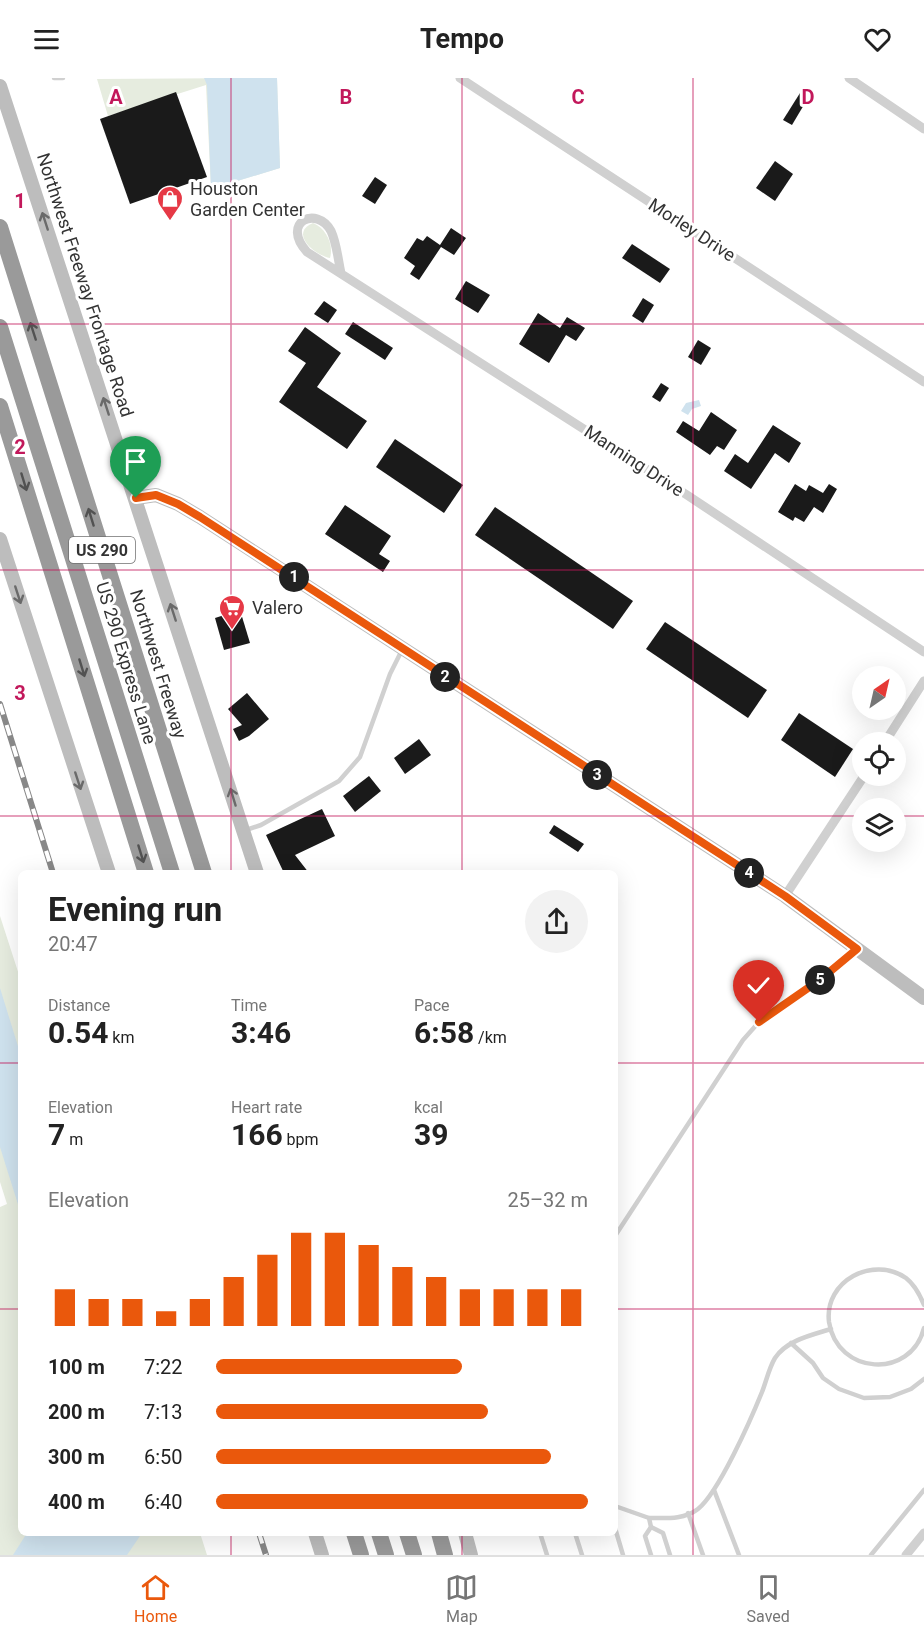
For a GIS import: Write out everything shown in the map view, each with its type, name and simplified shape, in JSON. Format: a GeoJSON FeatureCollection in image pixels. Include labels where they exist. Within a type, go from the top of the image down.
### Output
{"type":"FeatureCollection","features":[{"type":"Feature","properties":{"kind":"highway","name":"Northwest Freeway"},"geometry":{"type":"LineString","coordinates":[[0,227],[203,870]]}},
{"type":"Feature","properties":{"kind":"highway","name":"US 290 Express Lane"},"geometry":{"type":"LineString","coordinates":[[0,327],[171,870]]}},
{"type":"Feature","properties":{"kind":"highway","name":"US 290"},"geometry":{"type":"LineString","coordinates":[[0,406],[145,870]]}},
{"type":"Feature","properties":{"kind":"highway"},"geometry":{"type":"LineString","coordinates":[[355,1536],[361,1555]]}},
{"type":"Feature","properties":{"kind":"highway"},"geometry":{"type":"LineString","coordinates":[[380,1536],[386,1555]]}},
{"type":"Feature","properties":{"kind":"highway"},"geometry":{"type":"LineString","coordinates":[[408,1536],[414,1555]]}},
{"type":"Feature","properties":{"kind":"highway"},"geometry":{"type":"LineString","coordinates":[[440,1536],[445,1555]]}},
{"type":"Feature","properties":{"kind":"main road","name":"Northwest Freeway Frontage Road"},"geometry":{"type":"LineString","coordinates":[[0,86],[256,870]]}},
{"type":"Feature","properties":{"kind":"main road"},"geometry":{"type":"LineString","coordinates":[[136,498],[156,495],[178,504],[785,896],[924,998]]}},
{"type":"Feature","properties":{"kind":"main road"},"geometry":{"type":"LineString","coordinates":[[0,539],[108,870]]}},
{"type":"Feature","properties":{"kind":"main road"},"geometry":{"type":"LineString","coordinates":[[316,1536],[322,1555]]}},
{"type":"Feature","properties":{"kind":"main road"},"geometry":{"type":"LineString","coordinates":[[466,1536],[471,1555]]}},
{"type":"Feature","properties":{"kind":"street","name":"Morley Drive"},"geometry":{"type":"LineString","coordinates":[[460,78],[924,382]]}},
{"type":"Feature","properties":{"kind":"street"},"geometry":{"type":"LineString","coordinates":[[849,78],[924,129]]}},
{"type":"Feature","properties":{"kind":"street","name":"Manning Drive"},"geometry":{"type":"LineString","coordinates":[[341,273],[330,230],[322,221],[312,218],[302,222],[296,231],[298,242],[307,252],[687,495],[924,652]]}},
{"type":"Feature","properties":{"kind":"street"},"geometry":{"type":"LineString","coordinates":[[891,732],[924,681]]}},
{"type":"Feature","properties":{"kind":"street"},"geometry":{"type":"LineString","coordinates":[[785,896],[857,786]]}},
{"type":"Feature","properties":{"kind":"street"},"geometry":{"type":"LineString","coordinates":[[906,1555],[924,1533]]}},
{"type":"Feature","properties":{"kind":"lane"},"geometry":{"type":"LineString","coordinates":[[54,78],[63,78]]}},
{"type":"Feature","properties":{"kind":"lane"},"geometry":{"type":"LineString","coordinates":[[244,831],[261,825],[339,781],[360,757],[390,674],[403,649]]}},
{"type":"Feature","properties":{"kind":"lane"},"geometry":{"type":"LineString","coordinates":[[618,1231],[744,1040],[759,1022],[821,979],[857,949]]}},
{"type":"Feature","properties":{"kind":"lane"},"geometry":{"type":"LineString","coordinates":[[924,1305],[918,1291],[907,1279],[893,1271],[877,1269],[861,1271],[848,1279],[837,1291],[830,1305],[829,1321],[833,1337],[842,1350],[855,1360],[870,1365],[886,1365],[901,1360],[913,1350],[924,1332]]}},
{"type":"Feature","properties":{"kind":"lane"},"geometry":{"type":"LineString","coordinates":[[618,1507],[649,1518],[675,1518],[697,1510],[714,1490],[761,1394],[775,1357],[791,1343],[831,1329]]}},
{"type":"Feature","properties":{"kind":"lane"},"geometry":{"type":"LineString","coordinates":[[791,1343],[813,1363],[823,1379],[839,1389],[864,1398],[890,1397],[911,1389],[924,1379]]}},
{"type":"Feature","properties":{"kind":"lane"},"geometry":{"type":"LineString","coordinates":[[714,1490],[739,1555]]}},
{"type":"Feature","properties":{"kind":"lane"},"geometry":{"type":"LineString","coordinates":[[871,1555],[924,1490]]}},
{"type":"Feature","properties":{"kind":"lane"},"geometry":{"type":"LineString","coordinates":[[688,1513],[703,1555]]}},
{"type":"Feature","properties":{"kind":"lane"},"geometry":{"type":"LineString","coordinates":[[649,1518],[651,1527],[645,1536],[651,1555]]}},
{"type":"Feature","properties":{"kind":"lane"},"geometry":{"type":"LineString","coordinates":[[651,1527],[663,1533],[670,1555]]}},
{"type":"Feature","properties":{"kind":"lane"},"geometry":{"type":"LineString","coordinates":[[541,1536],[547,1555]]}},
{"type":"Feature","properties":{"kind":"lane"},"geometry":{"type":"LineString","coordinates":[[576,1536],[582,1555]]}},
{"type":"Feature","properties":{"kind":"lane"},"geometry":{"type":"LineString","coordinates":[[617,1536],[623,1555]]}},
{"type":"Feature","properties":{"kind":"shaded area"},"geometry":{"type":"Polygon","coordinates":[[[277,78],[280,168],[211,189],[206,85],[108,116],[97,79],[277,78]]]}},
{"type":"Feature","properties":{"kind":"shaded area"},"geometry":{"type":"Polygon","coordinates":[[[313,223],[322,229],[328,238],[331,248],[330,258],[317,253],[306,243],[303,232],[313,223]]]}},
{"type":"Feature","properties":{"kind":"shaded area"},"geometry":{"type":"Polygon","coordinates":[[[0,916],[18,972],[18,1536],[201,1536],[207,1555],[0,1555],[0,1207],[7,1204],[0,1182],[0,916]]]}},
{"type":"Feature","properties":{"kind":"water"},"geometry":{"type":"Polygon","coordinates":[[[204,78],[277,78],[280,168],[211,189],[207,85],[204,78]]]}},
{"type":"Feature","properties":{"kind":"water"},"geometry":{"type":"Polygon","coordinates":[[[699,400],[701,406],[692,409],[688,415],[681,411],[686,403],[699,400]]]}},
{"type":"Feature","properties":{"kind":"water"},"geometry":{"type":"Polygon","coordinates":[[[0,988],[18,1046],[18,1204],[0,1147],[0,988]]]}},
{"type":"Feature","properties":{"kind":"water"},"geometry":{"type":"Polygon","coordinates":[[[25,1536],[140,1536],[127,1555],[13,1555],[25,1536]]]}},
{"type":"Feature","properties":{"kind":"building"},"geometry":{"type":"Polygon","coordinates":[[[176,92],[207,177],[130,204],[100,119],[176,92]]]}},
{"type":"Feature","properties":{"kind":"building"},"geometry":{"type":"Polygon","coordinates":[[[800,93],[808,98],[792,125],[783,120],[800,93]]]}},
{"type":"Feature","properties":{"kind":"building"},"geometry":{"type":"Polygon","coordinates":[[[775,161],[793,174],[775,201],[756,188],[775,161]]]}},
{"type":"Feature","properties":{"kind":"building"},"geometry":{"type":"Polygon","coordinates":[[[375,177],[387,185],[375,204],[362,196],[375,177]]]}},
{"type":"Feature","properties":{"kind":"building"},"geometry":{"type":"Polygon","coordinates":[[[451,228],[466,238],[454,255],[441,247],[419,280],[410,274],[415,266],[404,258],[417,238],[423,241],[427,236],[440,245],[451,228]]]}},
{"type":"Feature","properties":{"kind":"building"},"geometry":{"type":"Polygon","coordinates":[[[632,244],[670,269],[660,283],[622,258],[632,244]]]}},
{"type":"Feature","properties":{"kind":"building"},"geometry":{"type":"Polygon","coordinates":[[[466,281],[490,295],[478,313],[455,299],[466,281]]]}},
{"type":"Feature","properties":{"kind":"building"},"geometry":{"type":"Polygon","coordinates":[[[643,298],[654,305],[643,323],[632,316],[643,298]]]}},
{"type":"Feature","properties":{"kind":"building"},"geometry":{"type":"Polygon","coordinates":[[[324,301],[337,310],[328,323],[314,314],[324,301]]]}},
{"type":"Feature","properties":{"kind":"building"},"geometry":{"type":"Polygon","coordinates":[[[538,313],[560,328],[567,317],[585,328],[576,341],[566,335],[549,363],[519,344],[538,313]]]}},
{"type":"Feature","properties":{"kind":"building"},"geometry":{"type":"Polygon","coordinates":[[[353,322],[393,348],[385,360],[345,334],[353,322]]]}},
{"type":"Feature","properties":{"kind":"building"},"geometry":{"type":"Polygon","coordinates":[[[305,327],[341,353],[317,387],[367,421],[347,449],[279,402],[306,363],[288,351],[305,327]]]}},
{"type":"Feature","properties":{"kind":"building"},"geometry":{"type":"Polygon","coordinates":[[[698,340],[711,348],[701,365],[688,357],[698,340]]]}},
{"type":"Feature","properties":{"kind":"building"},"geometry":{"type":"Polygon","coordinates":[[[661,383],[669,388],[660,402],[652,397],[661,383]]]}},
{"type":"Feature","properties":{"kind":"building"},"geometry":{"type":"Polygon","coordinates":[[[711,412],[737,430],[724,450],[717,446],[710,455],[676,432],[683,421],[699,431],[711,412]]]}},
{"type":"Feature","properties":{"kind":"building"},"geometry":{"type":"Polygon","coordinates":[[[773,425],[801,443],[789,463],[775,453],[751,489],[724,471],[735,454],[748,463],[773,425]]]}},
{"type":"Feature","properties":{"kind":"building"},"geometry":{"type":"Polygon","coordinates":[[[395,439],[463,485],[444,513],[376,467],[395,439]]]}},
{"type":"Feature","properties":{"kind":"building"},"geometry":{"type":"Polygon","coordinates":[[[795,484],[806,491],[809,485],[823,493],[829,484],[837,489],[823,513],[814,507],[804,522],[795,517],[793,521],[778,512],[795,484]]]}},
{"type":"Feature","properties":{"kind":"building"},"geometry":{"type":"Polygon","coordinates":[[[345,505],[391,536],[379,554],[390,561],[383,572],[325,534],[345,505]]]}},
{"type":"Feature","properties":{"kind":"building"},"geometry":{"type":"Polygon","coordinates":[[[495,507],[633,601],[613,629],[475,535],[495,507]]]}},
{"type":"Feature","properties":{"kind":"building"},"geometry":{"type":"Polygon","coordinates":[[[240,610],[250,643],[224,650],[215,618],[240,610]]]}},
{"type":"Feature","properties":{"kind":"building"},"geometry":{"type":"Polygon","coordinates":[[[665,622],[767,690],[748,718],[646,649],[665,622]]]}},
{"type":"Feature","properties":{"kind":"building"},"geometry":{"type":"Polygon","coordinates":[[[247,693],[269,719],[249,736],[239,741],[233,729],[242,725],[228,709],[247,693]]]}},
{"type":"Feature","properties":{"kind":"building"},"geometry":{"type":"Polygon","coordinates":[[[799,713],[852,748],[852,751],[835,777],[781,740],[799,713]]]}},
{"type":"Feature","properties":{"kind":"building"},"geometry":{"type":"Polygon","coordinates":[[[419,739],[431,755],[405,774],[394,758],[419,739]]]}},
{"type":"Feature","properties":{"kind":"building"},"geometry":{"type":"Polygon","coordinates":[[[369,776],[381,791],[355,812],[343,796],[369,776]]]}},
{"type":"Feature","properties":{"kind":"building"},"geometry":{"type":"Polygon","coordinates":[[[322,809],[335,836],[295,855],[307,870],[283,870],[266,835],[322,809]]]}},
{"type":"Feature","properties":{"kind":"building"},"geometry":{"type":"Polygon","coordinates":[[[554,825],[584,844],[578,852],[549,833],[554,825]]]}},
{"type":"Feature","properties":{"kind":"railway"},"geometry":{"type":"LineString","coordinates":[[0,704],[52,870]]}},
{"type":"Feature","properties":{"kind":"railway"},"geometry":{"type":"LineString","coordinates":[[260,1536],[266,1555]]}},
{"type":"Feature","properties":{"kind":"place","name":"Houston Garden Center"},"geometry":{"type":"Point","coordinates":[170,222]}},
{"type":"Feature","properties":{"kind":"place","name":"Valero"},"geometry":{"type":"Point","coordinates":[232,631]}},
{"type":"Feature","properties":{"kind":"route"},"geometry":{"type":"LineString","coordinates":[[136,498],[156,495],[200,517],[785,896],[857,949],[821,979],[759,1022]]}}]}
